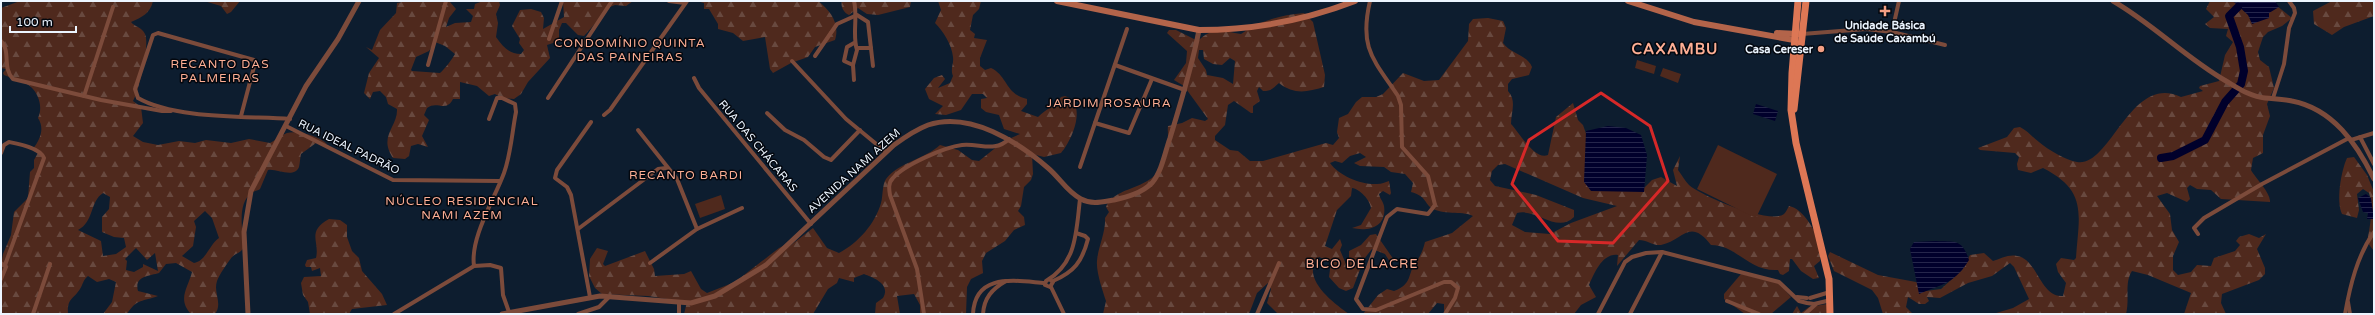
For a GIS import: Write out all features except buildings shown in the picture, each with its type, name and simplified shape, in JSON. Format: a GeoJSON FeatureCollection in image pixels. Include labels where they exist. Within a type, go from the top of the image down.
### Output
{"type":"FeatureCollection","features":[{"type":"Feature","properties":{"kind":"main road"},"geometry":{"type":"LineString","coordinates":[[1057,1],[1199,30],[1251,28],[1331,10],[1355,1]]}},
{"type":"Feature","properties":{"kind":"main road"},"geometry":{"type":"LineString","coordinates":[[1628,1],[1688,20],[1761,33],[1797,36]]}},
{"type":"Feature","properties":{"kind":"main road"},"geometry":{"type":"LineString","coordinates":[[1798,1],[1797,36],[1790,102],[1796,143],[1830,292],[1830,314]]}},
{"type":"Feature","properties":{"kind":"main road"},"geometry":{"type":"LineString","coordinates":[[1797,36],[1806,1]]}},
{"type":"Feature","properties":{"kind":"street"},"geometry":{"type":"LineString","coordinates":[[248,314],[244,232],[247,204],[251,191],[306,86],[338,39],[359,1]]}},
{"type":"Feature","properties":{"kind":"street"},"geometry":{"type":"LineString","coordinates":[[428,65],[446,1]]}},
{"type":"Feature","properties":{"kind":"street"},"geometry":{"type":"LineString","coordinates":[[549,39],[562,1]]}},
{"type":"Feature","properties":{"kind":"street"},"geometry":{"type":"LineString","coordinates":[[548,98],[612,1]]}},
{"type":"Feature","properties":{"kind":"street"},"geometry":{"type":"LineString","coordinates":[[669,1],[686,2]]}},
{"type":"Feature","properties":{"kind":"street"},"geometry":{"type":"LineString","coordinates":[[854,1],[857,15],[854,43],[857,48],[853,65],[854,80]]}},
{"type":"Feature","properties":{"kind":"street"},"geometry":{"type":"LineString","coordinates":[[1370,1],[1365,23],[1365,35],[1368,49],[1398,96],[1401,105],[1402,147],[1428,176],[1435,205],[1428,214],[1403,210],[1391,212],[1387,217],[1370,257],[1356,298],[1363,309],[1376,310],[1444,282],[1451,282],[1458,288],[1458,293],[1445,314]]}},
{"type":"Feature","properties":{"kind":"street"},"geometry":{"type":"LineString","coordinates":[[1892,32],[1899,1]]}},
{"type":"Feature","properties":{"kind":"street"},"geometry":{"type":"LineString","coordinates":[[2112,1],[2239,89],[2264,98],[2294,101],[2319,111],[2333,121],[2350,139],[2363,156],[2374,179]]}},
{"type":"Feature","properties":{"kind":"street"},"geometry":{"type":"LineString","coordinates":[[2273,98],[2284,64],[2289,28],[2295,13],[2289,1]]}},
{"type":"Feature","properties":{"kind":"street"},"geometry":{"type":"LineString","coordinates":[[604,115],[610,110],[686,2]]}},
{"type":"Feature","properties":{"kind":"street"},"geometry":{"type":"LineString","coordinates":[[84,96],[112,7]]}},
{"type":"Feature","properties":{"kind":"street"},"geometry":{"type":"LineString","coordinates":[[857,15],[868,22],[873,66]]}},
{"type":"Feature","properties":{"kind":"street"},"geometry":{"type":"LineString","coordinates":[[816,56],[837,24],[857,15]]}},
{"type":"Feature","properties":{"kind":"street"},"geometry":{"type":"LineString","coordinates":[[1080,167],[1127,29]]}},
{"type":"Feature","properties":{"kind":"street"},"geometry":{"type":"LineString","coordinates":[[1797,36],[1866,29],[1892,32],[1945,44]]}},
{"type":"Feature","properties":{"kind":"street"},"geometry":{"type":"LineString","coordinates":[[1064,314],[1051,287],[1051,280],[1063,269],[1072,249],[1076,233],[1080,199],[1098,203],[1117,199],[1136,193],[1152,182],[1162,163],[1185,90],[1199,30]]}},
{"type":"Feature","properties":{"kind":"street"},"geometry":{"type":"LineString","coordinates":[[241,116],[255,61],[158,33],[153,35],[149,40],[135,89],[138,98],[154,105],[178,110],[241,116],[290,119]]}},
{"type":"Feature","properties":{"kind":"street"},"geometry":{"type":"LineString","coordinates":[[1,40],[6,46],[8,72],[13,78],[84,96],[162,111],[178,110]]}},
{"type":"Feature","properties":{"kind":"street"},"geometry":{"type":"LineString","coordinates":[[853,65],[844,61],[847,47],[854,43]]}},
{"type":"Feature","properties":{"kind":"street"},"geometry":{"type":"LineString","coordinates":[[857,48],[871,48]]}},
{"type":"Feature","properties":{"kind":"street"},"geometry":{"type":"LineString","coordinates":[[792,61],[846,119],[886,152]]}},
{"type":"Feature","properties":{"kind":"street"},"geometry":{"type":"LineString","coordinates":[[1115,65],[1185,90]]}},
{"type":"Feature","properties":{"kind":"street","name":"RUA DAS CHÁCARAS"},"geometry":{"type":"LineString","coordinates":[[694,78],[699,88],[811,224]]}},
{"type":"Feature","properties":{"kind":"street"},"geometry":{"type":"LineString","coordinates":[[1095,123],[1125,133],[1131,130],[1152,79]]}},
{"type":"Feature","properties":{"kind":"street"},"geometry":{"type":"LineString","coordinates":[[474,266],[474,250],[477,237],[498,189],[508,157],[516,112],[515,104],[502,98],[497,98],[489,119]]}},
{"type":"Feature","properties":{"kind":"street"},"geometry":{"type":"LineString","coordinates":[[767,113],[785,130],[804,140],[824,157],[831,160],[860,130]]}},
{"type":"Feature","properties":{"kind":"street"},"geometry":{"type":"LineString","coordinates":[[590,297],[571,195],[567,187],[555,178],[555,174],[591,122]]}},
{"type":"Feature","properties":{"kind":"street","name":"AVENIDA NAMI AZEM"},"geometry":{"type":"LineString","coordinates":[[502,314],[590,297],[610,296],[679,303],[701,301],[715,296],[766,265],[886,152],[910,133],[930,125],[949,122],[965,123],[1009,139],[1050,169],[1072,193],[1080,199]]}},
{"type":"Feature","properties":{"kind":"street","name":"RUA IDEAL PADRÃO"},"geometry":{"type":"LineString","coordinates":[[286,126],[393,180],[500,181]]}},
{"type":"Feature","properties":{"kind":"street"},"geometry":{"type":"LineString","coordinates":[[638,130],[663,160],[666,168],[677,179],[697,229]]}},
{"type":"Feature","properties":{"kind":"street"},"geometry":{"type":"LineString","coordinates":[[2198,234],[2194,228],[2204,218],[2262,184],[2350,139],[2374,133]]}},
{"type":"Feature","properties":{"kind":"street"},"geometry":{"type":"LineString","coordinates":[[2360,137],[2374,164]]}},
{"type":"Feature","properties":{"kind":"street"},"geometry":{"type":"LineString","coordinates":[[924,314],[917,269],[890,195],[889,186],[892,179],[901,171],[946,149],[963,145],[994,148],[1000,147],[1009,139]]}},
{"type":"Feature","properties":{"kind":"street"},"geometry":{"type":"LineString","coordinates":[[1,153],[4,145],[9,142],[35,150],[42,154],[44,158],[3,264],[1,280]]}},
{"type":"Feature","properties":{"kind":"street"},"geometry":{"type":"LineString","coordinates":[[578,229],[658,168],[666,168]]}},
{"type":"Feature","properties":{"kind":"street"},"geometry":{"type":"LineString","coordinates":[[650,263],[697,229],[742,208]]}},
{"type":"Feature","properties":{"kind":"street"},"geometry":{"type":"LineString","coordinates":[[2345,314],[2363,250],[2374,232]]}},
{"type":"Feature","properties":{"kind":"street"},"geometry":{"type":"LineString","coordinates":[[973,314],[976,302],[982,290],[992,283],[1006,281],[1045,283],[1076,268],[1085,249],[1087,237],[1076,233]]}},
{"type":"Feature","properties":{"kind":"street"},"geometry":{"type":"LineString","coordinates":[[1630,314],[1662,252]]}},
{"type":"Feature","properties":{"kind":"street"},"geometry":{"type":"LineString","coordinates":[[1598,314],[1623,265],[1632,257],[1646,253],[1662,252],[1779,282],[1797,297],[1799,301],[1817,304],[1831,300]]}},
{"type":"Feature","properties":{"kind":"street"},"geometry":{"type":"LineString","coordinates":[[1257,314],[1279,263]]}},
{"type":"Feature","properties":{"kind":"street"},"geometry":{"type":"LineString","coordinates":[[33,314],[50,264]]}},
{"type":"Feature","properties":{"kind":"street"},"geometry":{"type":"LineString","coordinates":[[394,314],[474,266],[490,265],[501,268],[502,295],[508,312]]}},
{"type":"Feature","properties":{"kind":"street"},"geometry":{"type":"LineString","coordinates":[[983,314],[985,303],[990,293],[1006,281]]}},
{"type":"Feature","properties":{"kind":"street"},"geometry":{"type":"LineString","coordinates":[[1045,283],[1046,286],[1051,287]]}},
{"type":"Feature","properties":{"kind":"street"},"geometry":{"type":"LineString","coordinates":[[1797,297],[1808,298],[1830,292]]}},
{"type":"Feature","properties":{"kind":"street"},"geometry":{"type":"LineString","coordinates":[[578,314],[599,307],[610,296]]}},
{"type":"Feature","properties":{"kind":"street"},"geometry":{"type":"LineString","coordinates":[[2348,300],[2350,314]]}},
{"type":"Feature","properties":{"kind":"street"},"geometry":{"type":"LineString","coordinates":[[1727,301],[1759,314]]}},
{"type":"Feature","properties":{"kind":"street"},"geometry":{"type":"LineString","coordinates":[[679,303],[680,314]]}},
{"type":"Feature","properties":{"kind":"street"},"geometry":{"type":"LineString","coordinates":[[1806,314],[1817,304]]}},
{"type":"Feature","properties":{"kind":"highlighted area"},"geometry":{"type":"Polygon","coordinates":[[[1601,93],[1650,126],[1668,181],[1613,243],[1558,241],[1512,184],[1529,140],[1601,93]]]}},
{"type":"Feature","properties":{"kind":"green space"},"geometry":{"type":"Polygon","coordinates":[[[20,1],[153,1],[148,12],[142,17],[131,22],[144,32],[146,40],[143,68],[133,101],[141,107],[143,123],[133,136],[143,142],[158,145],[179,141],[195,143],[206,140],[231,143],[249,139],[270,143],[287,133],[296,132],[314,136],[327,144],[316,143],[301,154],[299,167],[293,172],[289,173],[268,170],[260,189],[253,192],[247,198],[242,211],[244,247],[232,257],[218,278],[216,290],[218,306],[215,314],[191,314],[187,309],[184,298],[192,272],[176,263],[166,264],[159,273],[147,276],[138,282],[138,291],[158,296],[137,303],[127,314],[103,314],[112,302],[116,282],[109,279],[97,282],[88,276],[68,305],[68,314],[1,314],[1,265],[3,254],[11,235],[14,212],[28,198],[30,172],[34,168],[34,160],[39,151],[33,149],[40,138],[41,126],[38,118],[40,106],[38,97],[34,90],[25,83],[4,75],[3,73],[6,69],[1,68],[1,8],[20,1]],[[103,193],[96,201],[87,222],[78,230],[101,241],[103,256],[116,254],[126,247],[124,238],[114,237],[102,232],[102,217],[109,209],[110,197],[103,193]],[[205,211],[194,221],[196,227],[193,246],[182,256],[194,263],[198,262],[205,256],[219,238],[212,218],[205,211]],[[136,248],[125,259],[127,261],[126,270],[134,272],[143,267],[143,264],[158,271],[155,253],[147,260],[136,248]]]}},
{"type":"Feature","properties":{"kind":"green space"},"geometry":{"type":"Polygon","coordinates":[[[204,1],[240,1],[231,12],[227,14],[221,6],[204,1]]]}},
{"type":"Feature","properties":{"kind":"green space"},"geometry":{"type":"Polygon","coordinates":[[[407,1],[463,1],[450,2],[456,9],[449,18],[446,27],[455,23],[471,22],[473,16],[466,9],[474,9],[475,4],[483,1],[499,1],[500,5],[496,14],[498,23],[496,37],[507,49],[513,53],[521,54],[524,50],[519,43],[520,39],[512,26],[520,10],[531,9],[541,12],[544,18],[543,29],[564,17],[563,1],[633,1],[626,6],[615,5],[610,7],[584,36],[578,35],[566,23],[562,23],[559,30],[559,41],[547,45],[550,58],[528,82],[521,94],[514,99],[502,98],[495,94],[489,96],[477,86],[460,82],[460,99],[453,99],[450,103],[444,106],[434,105],[427,108],[424,115],[429,120],[422,136],[428,147],[418,144],[411,146],[409,156],[405,159],[393,158],[387,144],[395,121],[397,109],[388,104],[386,97],[380,91],[373,92],[370,99],[364,93],[369,73],[379,58],[366,47],[372,50],[380,30],[396,13],[397,3],[407,1]],[[435,42],[429,51],[416,57],[411,70],[440,73],[455,54],[445,46],[435,42]]]}},
{"type":"Feature","properties":{"kind":"green space"},"geometry":{"type":"Polygon","coordinates":[[[697,1],[818,1],[827,9],[833,18],[836,29],[835,40],[815,47],[808,57],[791,63],[773,73],[770,69],[765,37],[743,41],[733,33],[718,29],[718,24],[709,9],[704,9],[704,3],[697,1]]]}},
{"type":"Feature","properties":{"kind":"green space"},"geometry":{"type":"Polygon","coordinates":[[[842,1],[911,1],[910,7],[878,15],[867,14],[858,8],[849,15],[843,9],[842,1]]]}},
{"type":"Feature","properties":{"kind":"green space"},"geometry":{"type":"Polygon","coordinates":[[[938,1],[981,1],[979,9],[973,15],[970,30],[975,34],[974,38],[987,40],[980,58],[980,66],[985,70],[991,68],[997,71],[1014,93],[1027,99],[1027,104],[1021,111],[1038,117],[1056,103],[1061,97],[1065,96],[1072,100],[1076,106],[1077,114],[1076,123],[1070,140],[1061,153],[1044,157],[1032,154],[1033,174],[1031,180],[1024,187],[1021,206],[1018,211],[1024,217],[1025,225],[1014,230],[1005,241],[986,253],[982,261],[983,273],[971,279],[967,287],[966,314],[920,314],[920,305],[914,294],[897,296],[900,314],[875,314],[876,303],[883,298],[885,289],[880,282],[864,274],[854,278],[854,282],[839,278],[837,283],[828,289],[813,314],[684,314],[687,302],[648,296],[602,294],[595,288],[589,276],[590,259],[597,248],[608,251],[603,264],[605,266],[645,251],[654,269],[655,276],[684,274],[691,271],[701,289],[707,293],[735,282],[779,248],[785,245],[787,248],[813,228],[827,248],[839,253],[853,244],[865,232],[875,218],[881,203],[885,181],[891,173],[898,168],[927,154],[940,145],[958,150],[972,160],[979,161],[1004,141],[1020,134],[1004,129],[999,115],[986,112],[981,108],[981,99],[987,98],[983,94],[972,94],[961,110],[946,115],[935,114],[943,106],[929,99],[925,89],[934,78],[942,75],[945,79],[938,88],[950,83],[953,76],[953,57],[951,48],[944,34],[935,23],[941,10],[938,1]]]}},
{"type":"Feature","properties":{"kind":"green space"},"geometry":{"type":"Polygon","coordinates":[[[2210,1],[2233,1],[2251,17],[2269,13],[2277,6],[2292,18],[2282,26],[2268,32],[2263,37],[2258,52],[2260,60],[2269,67],[2274,88],[2267,104],[2270,116],[2263,135],[2263,153],[2253,158],[2251,170],[2266,190],[2270,198],[2270,202],[2221,199],[2211,190],[2197,189],[2190,185],[2187,188],[2190,199],[2187,202],[2167,193],[2157,196],[2170,214],[2172,230],[2179,242],[2173,256],[2173,270],[2178,275],[2191,272],[2197,265],[2211,266],[2214,258],[2235,251],[2240,245],[2236,241],[2239,237],[2249,234],[2259,238],[2266,234],[2257,249],[2265,268],[2265,274],[2259,280],[2222,294],[2221,303],[2226,314],[2184,314],[2191,293],[2148,275],[2132,271],[2128,281],[2128,303],[2126,314],[1993,314],[2013,308],[2029,299],[2014,267],[2010,263],[1992,276],[1968,283],[1940,298],[1927,297],[1929,301],[1925,304],[1919,304],[1908,297],[1906,307],[1913,314],[1883,314],[1878,298],[1872,290],[1834,271],[1828,256],[1830,252],[1878,275],[1916,282],[1926,291],[1941,289],[1962,270],[1970,255],[1984,253],[1993,261],[2008,256],[2017,256],[2030,264],[2049,291],[2055,295],[2063,296],[2066,283],[2058,272],[2056,264],[2061,258],[2074,260],[2076,258],[2079,216],[2078,205],[2074,195],[2068,186],[2043,168],[2031,173],[2018,170],[2017,164],[2019,157],[2015,153],[1980,150],[1978,148],[2007,137],[2014,128],[2020,127],[2047,148],[2063,157],[2077,162],[2089,160],[2100,151],[2135,109],[2148,98],[2163,93],[2181,97],[2203,91],[2199,88],[2200,86],[2219,81],[2225,55],[2233,42],[2226,36],[2228,29],[2210,28],[2205,24],[2214,17],[2206,9],[2210,1]]]}},
{"type":"Feature","properties":{"kind":"green space"},"geometry":{"type":"Polygon","coordinates":[[[2332,1],[2374,1],[2374,16],[2344,27],[2332,35],[2314,24],[2313,11],[2332,1]]]}},
{"type":"Feature","properties":{"kind":"green space"},"geometry":{"type":"Polygon","coordinates":[[[1304,13],[1313,22],[1325,75],[1324,87],[1306,91],[1295,91],[1279,83],[1272,89],[1263,91],[1259,87],[1257,91],[1260,101],[1253,106],[1253,113],[1234,101],[1228,105],[1225,125],[1215,136],[1215,140],[1230,150],[1238,151],[1250,161],[1263,161],[1326,143],[1333,145],[1339,138],[1337,132],[1339,118],[1348,114],[1356,102],[1362,97],[1376,97],[1383,94],[1403,73],[1424,81],[1439,80],[1468,41],[1469,24],[1473,19],[1488,18],[1503,21],[1506,28],[1503,43],[1510,50],[1523,57],[1532,67],[1529,75],[1512,79],[1508,84],[1508,91],[1511,95],[1513,103],[1511,124],[1533,150],[1543,156],[1548,155],[1556,117],[1573,103],[1578,120],[1583,125],[1590,145],[1643,189],[1652,180],[1661,177],[1677,186],[1673,170],[1680,156],[1678,170],[1686,182],[1707,196],[1736,208],[1765,216],[1784,214],[1789,206],[1799,211],[1813,228],[1820,245],[1820,261],[1814,266],[1819,278],[1813,279],[1801,271],[1792,259],[1790,259],[1789,271],[1783,275],[1780,274],[1778,270],[1768,270],[1759,267],[1728,249],[1711,245],[1697,233],[1691,232],[1686,233],[1669,243],[1661,245],[1655,245],[1639,240],[1617,266],[1618,255],[1607,257],[1599,265],[1589,285],[1596,297],[1581,305],[1574,314],[1444,314],[1444,304],[1437,303],[1428,314],[1363,314],[1378,295],[1387,289],[1394,291],[1407,282],[1413,266],[1421,255],[1425,242],[1452,233],[1473,216],[1433,209],[1423,198],[1411,192],[1413,183],[1405,174],[1391,172],[1384,167],[1360,166],[1354,163],[1366,157],[1360,153],[1350,156],[1342,163],[1335,161],[1330,163],[1339,172],[1351,179],[1371,184],[1389,181],[1390,195],[1383,191],[1379,194],[1384,206],[1383,218],[1380,223],[1371,228],[1352,228],[1361,225],[1371,208],[1364,195],[1358,190],[1352,188],[1351,196],[1337,210],[1325,246],[1332,249],[1340,239],[1342,245],[1340,250],[1346,264],[1349,261],[1349,251],[1361,245],[1370,235],[1376,234],[1394,260],[1390,262],[1385,254],[1372,249],[1364,259],[1353,288],[1346,291],[1339,288],[1329,277],[1331,262],[1319,257],[1314,265],[1313,273],[1315,281],[1327,296],[1349,314],[1278,314],[1267,303],[1271,289],[1268,283],[1257,293],[1249,314],[1103,314],[1106,301],[1099,276],[1097,261],[1105,218],[1109,212],[1106,207],[1111,199],[1147,181],[1156,174],[1163,165],[1169,145],[1168,126],[1182,123],[1192,118],[1205,121],[1208,119],[1184,86],[1174,80],[1186,63],[1187,51],[1167,33],[1169,30],[1176,30],[1198,41],[1203,36],[1213,31],[1241,34],[1263,22],[1304,13]],[[1199,50],[1198,58],[1206,70],[1207,75],[1223,78],[1233,84],[1235,61],[1230,58],[1222,65],[1213,64],[1204,59],[1203,50],[1199,50]],[[1505,164],[1498,165],[1492,171],[1490,180],[1495,186],[1536,195],[1574,210],[1574,217],[1567,222],[1561,223],[1524,212],[1517,213],[1512,225],[1525,232],[1550,234],[1571,223],[1617,206],[1583,198],[1505,164]]]}},
{"type":"Feature","properties":{"kind":"green space"},"geometry":{"type":"Polygon","coordinates":[[[1637,60],[1656,66],[1654,74],[1635,68],[1637,60]]]}},
{"type":"Feature","properties":{"kind":"green space"},"geometry":{"type":"Polygon","coordinates":[[[1663,68],[1681,74],[1678,83],[1660,76],[1663,68]]]}},
{"type":"Feature","properties":{"kind":"green space"},"geometry":{"type":"Polygon","coordinates":[[[1718,145],[1777,174],[1756,218],[1697,189],[1718,145]]]}},
{"type":"Feature","properties":{"kind":"green space"},"geometry":{"type":"Polygon","coordinates":[[[2354,157],[2367,175],[2374,192],[2374,251],[2367,242],[2371,210],[2369,193],[2363,189],[2357,194],[2359,210],[2357,218],[2342,214],[2340,208],[2339,194],[2343,170],[2347,158],[2354,157]]]}},
{"type":"Feature","properties":{"kind":"green space"},"geometry":{"type":"Polygon","coordinates":[[[721,195],[725,209],[700,218],[695,204],[721,195]]]}},
{"type":"Feature","properties":{"kind":"green space"},"geometry":{"type":"Polygon","coordinates":[[[329,219],[340,220],[347,225],[347,237],[352,251],[359,258],[362,271],[382,294],[387,305],[352,309],[349,314],[310,314],[308,302],[303,295],[301,283],[304,277],[321,276],[320,268],[312,271],[311,267],[306,267],[305,265],[307,260],[316,258],[316,233],[318,228],[329,219]]]}},
{"type":"Feature","properties":{"kind":"green space"},"geometry":{"type":"Polygon","coordinates":[[[1741,274],[1779,283],[1791,297],[1771,314],[1745,314],[1724,299],[1724,294],[1741,274]]]}},
{"type":"Feature","properties":{"kind":"green space"},"geometry":{"type":"Polygon","coordinates":[[[1827,304],[1828,314],[1792,314],[1797,306],[1801,313],[1809,307],[1827,304]]]}},
{"type":"Feature","properties":{"kind":"water"},"geometry":{"type":"Polygon","coordinates":[[[2233,1],[2275,1],[2279,7],[2269,13],[2269,18],[2252,24],[2248,15],[2233,1]]]}},
{"type":"Feature","properties":{"kind":"water"},"geometry":{"type":"Polygon","coordinates":[[[1756,104],[1778,111],[1775,121],[1753,114],[1756,104]]]}},
{"type":"Feature","properties":{"kind":"water"},"geometry":{"type":"Polygon","coordinates":[[[1608,126],[1626,128],[1641,135],[1647,155],[1644,192],[1591,191],[1584,182],[1586,131],[1608,126]]]}},
{"type":"Feature","properties":{"kind":"water"},"geometry":{"type":"Polygon","coordinates":[[[2366,194],[2371,198],[2374,219],[2367,219],[2368,213],[2363,212],[2358,198],[2366,194]]]}},
{"type":"Feature","properties":{"kind":"water"},"geometry":{"type":"Polygon","coordinates":[[[1949,241],[1961,245],[1964,248],[1969,260],[1959,274],[1948,282],[1919,294],[1910,249],[1914,242],[1949,241]]]}},
{"type":"Feature","properties":{"kind":"waterway"},"geometry":{"type":"LineString","coordinates":[[2161,158],[2173,156],[2205,140],[2225,102],[2241,84],[2244,71],[2240,47],[2229,16],[2238,7]]}},
{"type":"Feature","properties":{"kind":"place","name":"Unidade Básica de Saúde Caxambú"},"geometry":{"type":"Point","coordinates":[1885,11]}},
{"type":"Feature","properties":{"kind":"place","name":"Casa Cereser"},"geometry":{"type":"Point","coordinates":[1821,49]}},
{"type":"Feature","properties":{"kind":"district","name":"CAXAMBU"},"geometry":{"type":"Point","coordinates":[1675,49]}},
{"type":"Feature","properties":{"kind":"district","name":"CONDOMÍNIO QUINTA DAS PAINEIRAS"},"geometry":{"type":"Point","coordinates":[630,50]}},
{"type":"Feature","properties":{"kind":"district","name":"RECANTO DAS PALMEIRAS"},"geometry":{"type":"Point","coordinates":[220,71]}},
{"type":"Feature","properties":{"kind":"district","name":"JARDIM ROSAURA"},"geometry":{"type":"Point","coordinates":[1109,103]}},
{"type":"Feature","properties":{"kind":"district","name":"RECANTO BARDI"},"geometry":{"type":"Point","coordinates":[686,175]}},
{"type":"Feature","properties":{"kind":"district","name":"NÚCLEO RESIDENCIAL NAMI AZEM"},"geometry":{"type":"Point","coordinates":[462,208]}},
{"type":"Feature","properties":{"kind":"district","name":"BICO DE LACRE"},"geometry":{"type":"Point","coordinates":[1362,264]}}]}
